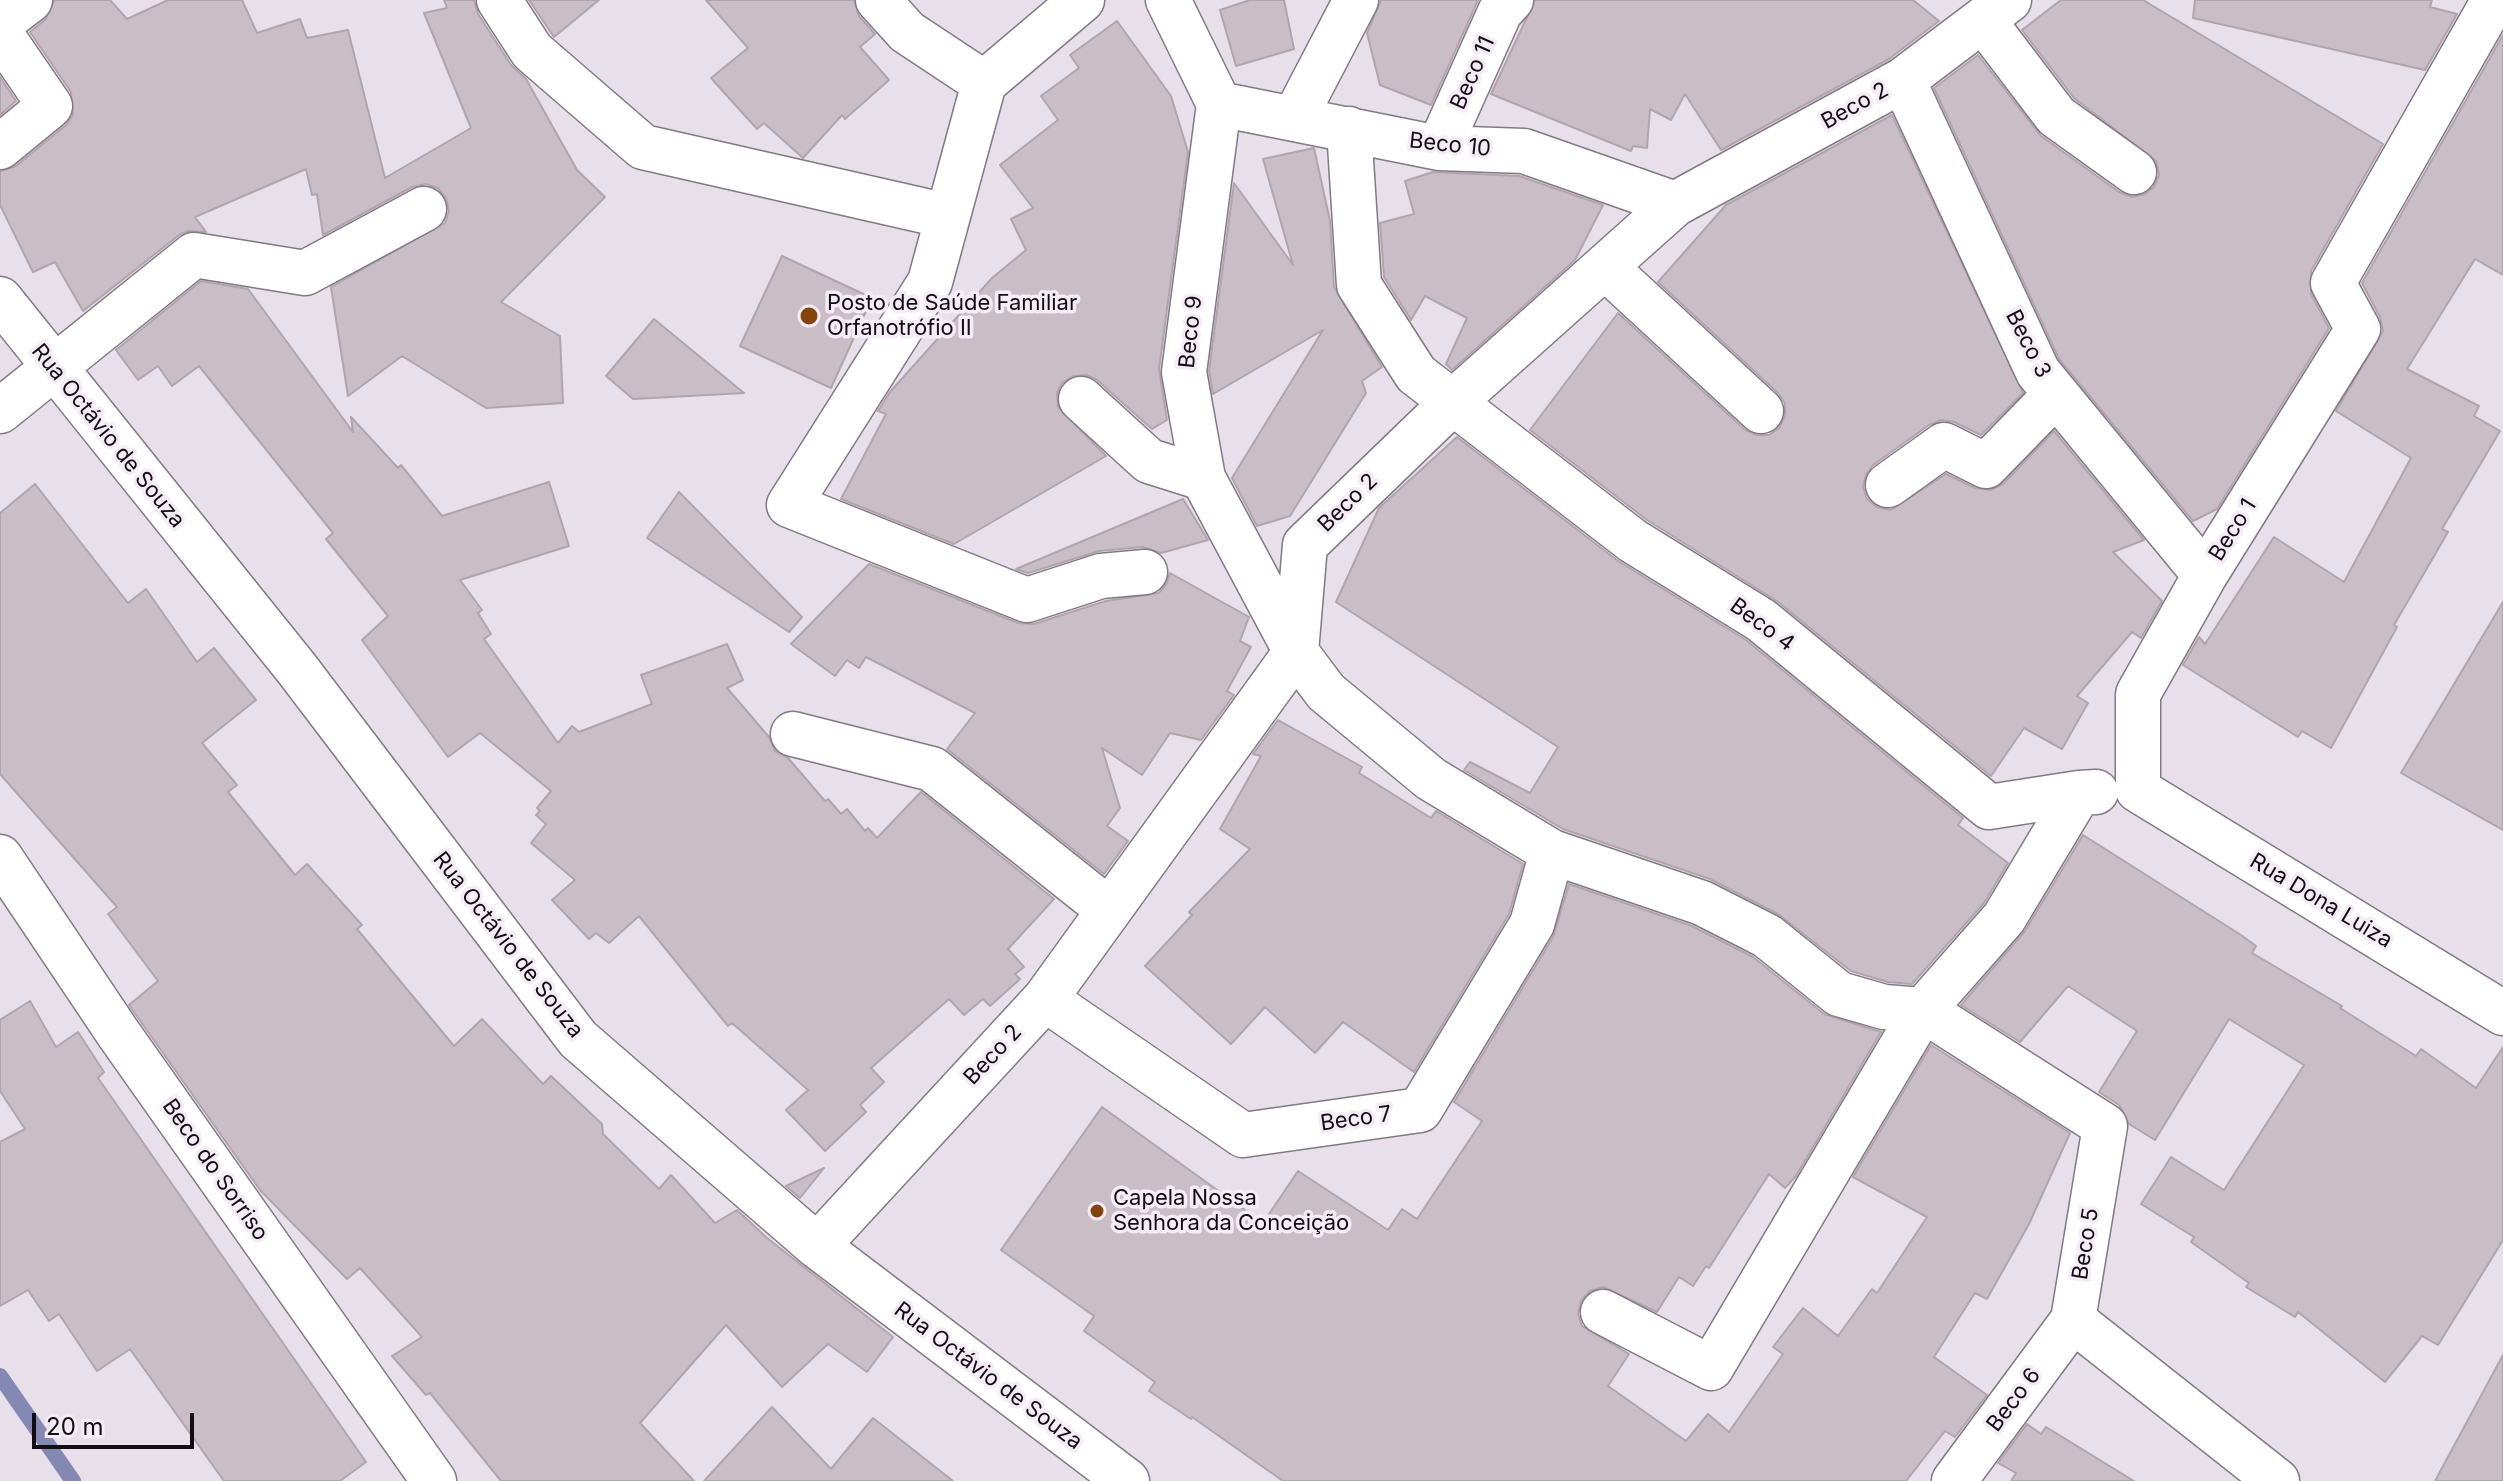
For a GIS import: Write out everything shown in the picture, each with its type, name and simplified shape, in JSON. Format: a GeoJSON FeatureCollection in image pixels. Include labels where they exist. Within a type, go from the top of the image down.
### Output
{"type":"FeatureCollection","features":[{"type":"Feature","properties":{"kind":"street"},"geometry":{"type":"LineString","coordinates":[[0,23],[30,0]]}},
{"type":"Feature","properties":{"kind":"street"},"geometry":{"type":"LineString","coordinates":[[499,0],[532,51],[643,147],[947,216]]}},
{"type":"Feature","properties":{"kind":"street"},"geometry":{"type":"LineString","coordinates":[[878,0],[907,32],[984,83]]}},
{"type":"Feature","properties":{"kind":"street"},"geometry":{"type":"LineString","coordinates":[[1082,0],[984,83],[930,282],[789,505],[1027,600],[1101,576],[1145,572]]}},
{"type":"Feature","properties":{"kind":"street"},"geometry":{"type":"LineString","coordinates":[[1168,0],[1219,104]]}},
{"type":"Feature","properties":{"kind":"street"},"geometry":{"type":"LineString","coordinates":[[1294,119],[1356,0]]}},
{"type":"Feature","properties":{"kind":"street","name":"Beco 11"},"geometry":{"type":"LineString","coordinates":[[1439,148],[1500,12],[1511,0]]}},
{"type":"Feature","properties":{"kind":"street","name":"Beco 1"},"geometry":{"type":"LineString","coordinates":[[2138,790],[2138,694],[2205,575],[2358,329],[2333,283],[2494,0]]}},
{"type":"Feature","properties":{"kind":"street"},"geometry":{"type":"LineString","coordinates":[[1996,10],[2056,116],[2134,172]]}},
{"type":"Feature","properties":{"kind":"street","name":"Beco 2"},"geometry":{"type":"LineString","coordinates":[[817,1246],[1045,999],[1296,652],[1305,545],[1452,403],[1675,204],[1903,80],[1996,10]]}},
{"type":"Feature","properties":{"kind":"street"},"geometry":{"type":"LineString","coordinates":[[0,33],[50,106],[0,147]]}},
{"type":"Feature","properties":{"kind":"street","name":"Beco 3"},"geometry":{"type":"LineString","coordinates":[[1903,80],[2038,372],[2205,575]]}},
{"type":"Feature","properties":{"kind":"street","name":"Beco 10"},"geometry":{"type":"LineString","coordinates":[[1219,104],[1439,148],[1524,151],[1675,204]]}},
{"type":"Feature","properties":{"kind":"street","name":"Beco 9"},"geometry":{"type":"LineString","coordinates":[[1219,104],[1184,372],[1203,478],[1296,652]]}},
{"type":"Feature","properties":{"kind":"street","name":"Beco 4"},"geometry":{"type":"LineString","coordinates":[[1349,129],[1359,285],[1416,374],[1633,541],[1761,620],[1989,807],[2079,793]]}},
{"type":"Feature","properties":{"kind":"street"},"geometry":{"type":"LineString","coordinates":[[0,411],[194,255],[305,273],[424,209]]}},
{"type":"Feature","properties":{"kind":"street"},"geometry":{"type":"LineString","coordinates":[[1605,267],[1761,411]]}},
{"type":"Feature","properties":{"kind":"street","name":"Rua Octávio de Souza"},"geometry":{"type":"LineString","coordinates":[[0,299],[53,369],[297,669],[578,1039],[817,1246],[1127,1481]]}},
{"type":"Feature","properties":{"kind":"street"},"geometry":{"type":"LineString","coordinates":[[1888,485],[1944,445],[1986,466],[2056,394]]}},
{"type":"Feature","properties":{"kind":"street"},"geometry":{"type":"LineString","coordinates":[[1081,399],[1149,461],[1203,478]]}},
{"type":"Feature","properties":{"kind":"street"},"geometry":{"type":"LineString","coordinates":[[1296,652],[1326,692],[1431,779],[1552,852],[1715,910],[1767,936],[1839,994],[1884,1007],[1923,1010]]}},
{"type":"Feature","properties":{"kind":"street"},"geometry":{"type":"LineString","coordinates":[[793,734],[932,769],[1109,910]]}},
{"type":"Feature","properties":{"kind":"street"},"geometry":{"type":"LineString","coordinates":[[1603,1312],[1711,1368],[1923,1010],[2004,918],[2079,793],[2138,790]]}},
{"type":"Feature","properties":{"kind":"street","name":"Rua Dona Luiza"},"geometry":{"type":"LineString","coordinates":[[2138,790],[2503,1013]]}},
{"type":"Feature","properties":{"kind":"street","name":"Beco 7"},"geometry":{"type":"LineString","coordinates":[[1045,999],[1243,1135],[1420,1110],[1532,924],[1552,852]]}},
{"type":"Feature","properties":{"kind":"street","name":"Beco do Sorriso"},"geometry":{"type":"LineString","coordinates":[[0,857],[118,1033],[434,1481]]}},
{"type":"Feature","properties":{"kind":"street","name":"Beco 5"},"geometry":{"type":"LineString","coordinates":[[1923,1010],[2105,1126],[2073,1320]]}},
{"type":"Feature","properties":{"kind":"street"},"geometry":{"type":"LineString","coordinates":[[2073,1320],[2277,1481]]}},
{"type":"Feature","properties":{"kind":"street","name":"Beco 6"},"geometry":{"type":"LineString","coordinates":[[1954,1481],[2073,1320]]}},
{"type":"Feature","properties":{"kind":"building"},"geometry":{"type":"Polygon","coordinates":[[[54,0],[110,0],[127,19],[168,0],[242,0],[257,33],[300,19],[307,38],[348,30],[385,178],[471,128],[424,13],[447,8],[444,0],[474,0],[478,14],[511,65],[526,79],[577,170],[605,197],[501,302],[560,336],[563,403],[486,408],[402,356],[348,396],[331,287],[445,223],[449,211],[446,198],[438,188],[426,184],[412,187],[323,235],[317,194],[312,195],[306,169],[195,217],[206,232],[188,231],[179,235],[83,311],[55,262],[33,272],[0,205],[0,171],[16,166],[66,125],[73,115],[71,92],[30,32],[46,19],[54,0]]]}},
{"type":"Feature","properties":{"kind":"building"},"geometry":{"type":"Polygon","coordinates":[[[529,0],[599,0],[554,37],[529,0]]]}},
{"type":"Feature","properties":{"kind":"building"},"geometry":{"type":"Polygon","coordinates":[[[706,0],[854,0],[859,16],[875,34],[860,47],[889,80],[845,119],[842,115],[803,158],[764,123],[757,129],[711,78],[748,48],[706,0]]]}},
{"type":"Feature","properties":{"kind":"building"},"geometry":{"type":"Polygon","coordinates":[[[1250,0],[1284,0],[1294,49],[1236,66],[1220,10],[1250,0]]]}},
{"type":"Feature","properties":{"kind":"building"},"geometry":{"type":"Polygon","coordinates":[[[1381,0],[1478,0],[1431,105],[1380,85],[1367,33],[1381,0]]]}},
{"type":"Feature","properties":{"kind":"building"},"geometry":{"type":"Polygon","coordinates":[[[1535,0],[1913,0],[1939,21],[1889,59],[1721,150],[1685,94],[1671,120],[1650,109],[1647,148],[1633,146],[1631,151],[1491,94],[1535,0]]]}},
{"type":"Feature","properties":{"kind":"building"},"geometry":{"type":"Polygon","coordinates":[[[2061,0],[2143,0],[2383,144],[2311,271],[2311,294],[2329,328],[2217,509],[2193,521],[2059,359],[1934,88],[1978,55],[2041,136],[2119,192],[2132,197],[2145,194],[2154,187],[2159,175],[2156,161],[2074,98],[2022,30],[2061,0]]]}},
{"type":"Feature","properties":{"kind":"building"},"geometry":{"type":"Polygon","coordinates":[[[2195,0],[2432,0],[2430,7],[2457,14],[2425,70],[2193,18],[2195,0]]]}},
{"type":"Feature","properties":{"kind":"building"},"geometry":{"type":"Polygon","coordinates":[[[1117,21],[1171,96],[1188,152],[1159,369],[1167,420],[1152,429],[1097,380],[1086,375],[1073,376],[1062,383],[1057,393],[1058,407],[1106,456],[954,544],[841,499],[886,414],[878,411],[890,392],[992,278],[1026,250],[1011,219],[1033,208],[1000,165],[1058,120],[1041,96],[1079,68],[1070,55],[1117,21]]]}},
{"type":"Feature","properties":{"kind":"building"},"geometry":{"type":"Polygon","coordinates":[[[2503,35],[2503,275],[2475,259],[2407,369],[2479,406],[2474,416],[2500,431],[2442,529],[2448,532],[2394,625],[2397,627],[2331,748],[2302,731],[2298,737],[2183,665],[2199,637],[2205,644],[2274,537],[2344,582],[2411,458],[2336,411],[2383,331],[2380,317],[2362,283],[2503,35]]]}},
{"type":"Feature","properties":{"kind":"building"},"geometry":{"type":"Polygon","coordinates":[[[0,77],[16,101],[0,115],[0,77]]]}},
{"type":"Feature","properties":{"kind":"building"},"geometry":{"type":"Polygon","coordinates":[[[1892,115],[2023,393],[1981,435],[1954,422],[1941,420],[1929,425],[1873,465],[1866,474],[1863,487],[1867,499],[1877,507],[1891,510],[1946,474],[1975,488],[1991,490],[2004,483],[2054,431],[2144,540],[2113,552],[2162,601],[2141,638],[2132,632],[2077,696],[2088,703],[2062,749],[2024,728],[1991,776],[1777,601],[1647,520],[1530,430],[1618,313],[1744,429],[1756,435],[1769,435],[1779,428],[1785,416],[1785,403],[1778,393],[1658,282],[1726,205],[1892,115]]]}},
{"type":"Feature","properties":{"kind":"building"},"geometry":{"type":"Polygon","coordinates":[[[1314,148],[1330,221],[1334,287],[1382,367],[1362,381],[1366,393],[1290,516],[1257,526],[1232,478],[1323,330],[1213,394],[1209,371],[1234,183],[1293,265],[1263,159],[1314,148]]]}},
{"type":"Feature","properties":{"kind":"building"},"geometry":{"type":"Polygon","coordinates":[[[1433,172],[1519,176],[1603,205],[1575,260],[1452,370],[1446,364],[1467,318],[1425,296],[1411,320],[1384,277],[1380,223],[1414,214],[1405,181],[1433,172]]]}},
{"type":"Feature","properties":{"kind":"building","name":"Posto de Saúde Familiar Orfanotrófio II"},"geometry":{"type":"Polygon","coordinates":[[[782,256],[872,298],[831,388],[740,346],[782,256]]]}},
{"type":"Feature","properties":{"kind":"building"},"geometry":{"type":"Polygon","coordinates":[[[201,281],[248,289],[353,432],[351,417],[398,468],[401,465],[442,516],[549,482],[569,546],[460,580],[482,610],[478,613],[491,634],[484,639],[558,743],[572,726],[579,732],[652,704],[641,675],[727,644],[743,680],[727,688],[769,737],[775,751],[788,758],[825,801],[828,799],[841,814],[847,809],[865,831],[868,828],[877,838],[921,792],[1054,899],[1008,949],[1024,967],[1015,974],[1020,979],[990,1006],[983,999],[964,1015],[949,999],[871,1068],[884,1082],[860,1105],[866,1112],[825,1151],[786,1110],[808,1090],[732,1023],[728,1026],[639,916],[609,943],[596,933],[589,939],[552,900],[575,880],[531,843],[546,824],[536,815],[540,811],[537,808],[551,791],[480,733],[448,757],[362,640],[388,616],[326,539],[333,533],[199,366],[172,386],[158,366],[138,380],[116,350],[201,281]]]}},
{"type":"Feature","properties":{"kind":"building"},"geometry":{"type":"Polygon","coordinates":[[[654,319],[744,393],[633,399],[606,376],[654,319]]]}},
{"type":"Feature","properties":{"kind":"building"},"geometry":{"type":"Polygon","coordinates":[[[1457,437],[1618,561],[1746,640],[1963,818],[1958,825],[2008,863],[1984,903],[1912,984],[1888,982],[1851,971],[1778,914],[1710,879],[1563,829],[1464,770],[1470,762],[1530,793],[1558,747],[1336,602],[1379,508],[1457,437]]]}},
{"type":"Feature","properties":{"kind":"building"},"geometry":{"type":"Polygon","coordinates":[[[35,484],[128,603],[146,589],[197,662],[214,648],[256,700],[202,743],[237,785],[228,792],[295,875],[307,864],[362,925],[357,929],[454,1046],[482,1019],[543,1084],[551,1076],[602,1124],[603,1134],[659,1189],[671,1175],[715,1223],[737,1210],[767,1238],[893,1337],[867,1372],[828,1344],[782,1387],[726,1325],[640,1423],[694,1481],[501,1481],[430,1393],[426,1395],[392,1356],[422,1337],[360,1268],[347,1279],[260,1190],[129,1005],[158,981],[108,914],[117,907],[0,774],[0,513],[35,484]]]}},
{"type":"Feature","properties":{"kind":"building"},"geometry":{"type":"Polygon","coordinates":[[[679,492],[802,617],[789,632],[647,538],[679,492]]]}},
{"type":"Feature","properties":{"kind":"building"},"geometry":{"type":"Polygon","coordinates":[[[1183,499],[1208,540],[1161,553],[1143,547],[1099,551],[1028,573],[1016,569],[1183,499]]]}},
{"type":"Feature","properties":{"kind":"building"},"geometry":{"type":"Polygon","coordinates":[[[869,564],[1018,623],[1034,624],[1106,601],[1159,593],[1170,573],[1249,617],[1240,641],[1251,647],[1227,691],[1234,695],[1201,740],[1170,733],[1142,775],[1102,748],[1120,808],[1107,826],[1128,841],[1104,874],[947,749],[975,713],[866,657],[859,668],[847,660],[835,676],[791,644],[869,564]]]}},
{"type":"Feature","properties":{"kind":"building"},"geometry":{"type":"Polygon","coordinates":[[[2503,602],[2503,830],[2401,773],[2503,602]]]}},
{"type":"Feature","properties":{"kind":"building"},"geometry":{"type":"Polygon","coordinates":[[[1278,720],[1362,767],[1359,773],[1431,818],[1436,811],[1523,864],[1509,914],[1414,1072],[1343,1022],[1315,1053],[1265,1007],[1231,1044],[1145,966],[1192,915],[1189,912],[1250,849],[1220,829],[1261,756],[1253,754],[1278,720]]]}},
{"type":"Feature","properties":{"kind":"building"},"geometry":{"type":"Polygon","coordinates":[[[2083,835],[2241,935],[2256,946],[2252,953],[2342,1006],[2340,1008],[2416,1056],[2421,1049],[2476,1088],[2503,1047],[2503,1240],[2438,1345],[2422,1336],[2385,1382],[2298,1312],[2295,1317],[2246,1287],[2249,1283],[2191,1242],[2194,1237],[2141,1204],[2171,1157],[2224,1190],[2304,1065],[2229,1019],[2155,1140],[2129,1124],[2119,1105],[2099,1092],[2137,1031],[2068,986],[2020,1042],[1961,1005],[2025,931],[2083,835]]]}},
{"type":"Feature","properties":{"kind":"building"},"geometry":{"type":"Polygon","coordinates":[[[1569,884],[1692,926],[1753,957],[1824,1014],[1881,1032],[1796,1176],[1785,1188],[1769,1174],[1709,1268],[1706,1266],[1693,1286],[1679,1277],[1657,1312],[1603,1287],[1590,1291],[1581,1301],[1578,1314],[1582,1326],[1629,1354],[1608,1386],[1686,1441],[1708,1414],[1729,1432],[1783,1354],[1773,1347],[1803,1308],[1838,1336],[1872,1289],[1877,1293],[1927,1217],[1853,1177],[1931,1045],[2070,1133],[2029,1224],[1987,1299],[1975,1293],[1934,1357],[1987,1395],[1955,1437],[1945,1431],[1906,1481],[1283,1481],[1149,1391],[1155,1382],[1084,1331],[1094,1316],[1001,1250],[1102,1107],[1263,1223],[1298,1171],[1388,1230],[1402,1209],[1417,1219],[1482,1121],[1454,1102],[1553,937],[1569,884]]]}},
{"type":"Feature","properties":{"kind":"building"},"geometry":{"type":"Polygon","coordinates":[[[30,1001],[56,1047],[78,1032],[104,1072],[98,1078],[366,1462],[340,1481],[224,1481],[130,1349],[97,1371],[59,1314],[49,1321],[28,1290],[0,1306],[0,1142],[25,1129],[0,1091],[0,1020],[30,1001]]]}},
{"type":"Feature","properties":{"kind":"building"},"geometry":{"type":"Polygon","coordinates":[[[824,1168],[800,1198],[786,1186],[824,1168]]]}},
{"type":"Feature","properties":{"kind":"building"},"geometry":{"type":"Polygon","coordinates":[[[2503,1355],[2503,1481],[2435,1481],[2503,1355]]]}},
{"type":"Feature","properties":{"kind":"building"},"geometry":{"type":"Polygon","coordinates":[[[772,1407],[831,1469],[873,1418],[953,1481],[704,1481],[772,1407]]]}},
{"type":"Feature","properties":{"kind":"building"},"geometry":{"type":"Polygon","coordinates":[[[2027,1424],[2041,1434],[2046,1427],[2134,1481],[2011,1481],[2016,1473],[1998,1463],[2027,1424]]]}},
{"type":"Feature","properties":{"kind":"waterway"},"geometry":{"type":"LineString","coordinates":[[0,1376],[73,1481]]}},
{"type":"Feature","properties":{"kind":"place","name":"Posto de Saúde Familiar Orfanotrófio II"},"geometry":{"type":"Point","coordinates":[809,316]}},
{"type":"Feature","properties":{"kind":"place","name":"Capela Nossa Senhora da Conceição"},"geometry":{"type":"Point","coordinates":[1097,1211]}}]}
